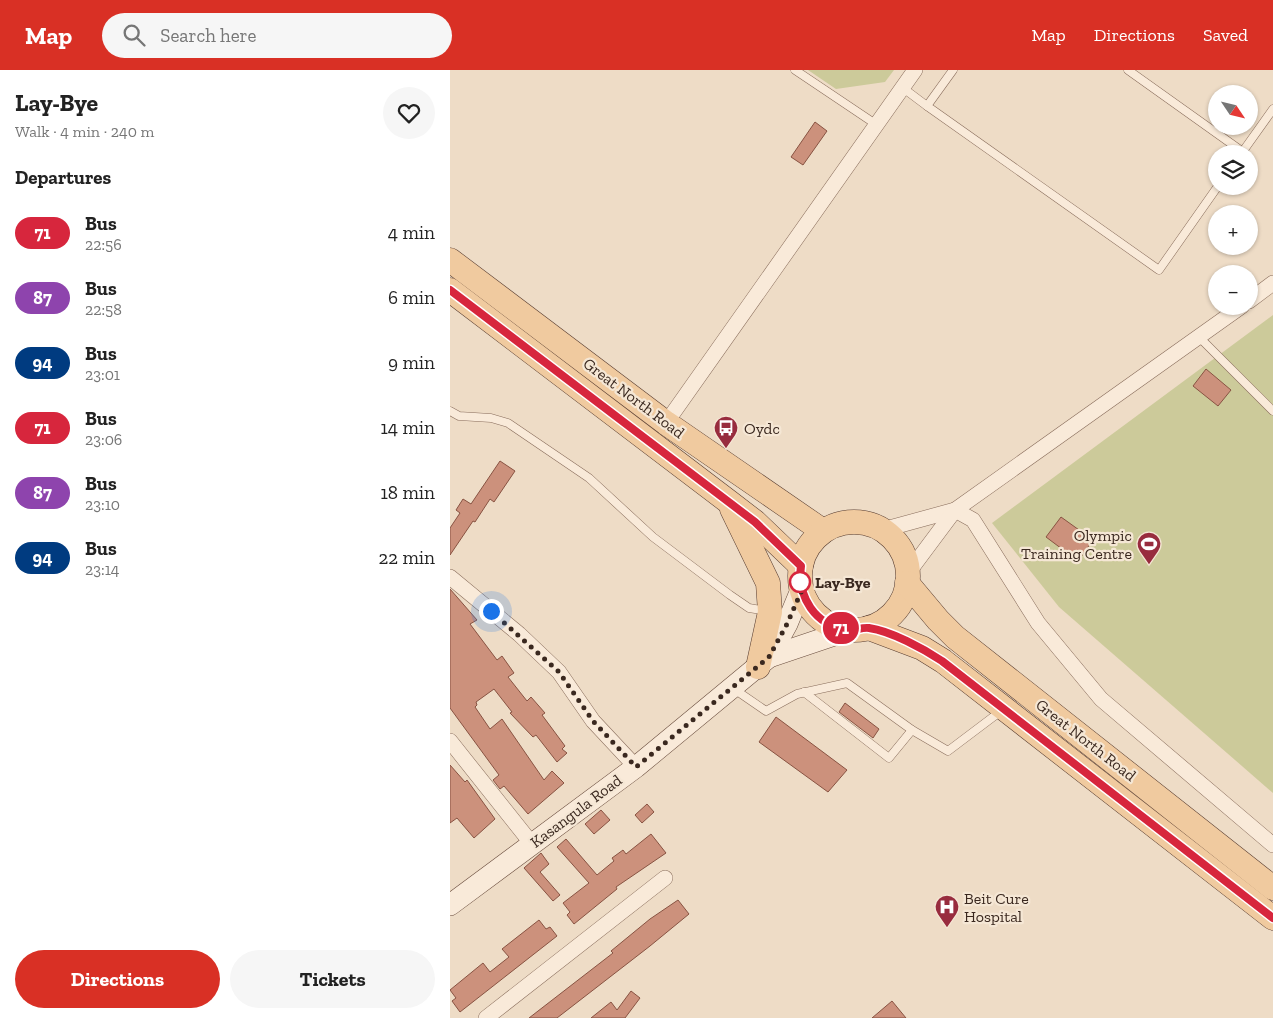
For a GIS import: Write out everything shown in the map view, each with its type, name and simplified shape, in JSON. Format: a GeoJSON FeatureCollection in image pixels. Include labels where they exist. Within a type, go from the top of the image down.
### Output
{"type":"FeatureCollection","features":[{"type":"Feature","properties":{"kind":"main road","name":"Great North Road"},"geometry":{"type":"LineString","coordinates":[[450,260],[666,423],[823,532]]}},
{"type":"Feature","properties":{"kind":"main road","name":"Great North Road"},"geometry":{"type":"LineString","coordinates":[[450,290],[755,522],[801,566]]}},
{"type":"Feature","properties":{"kind":"main road"},"geometry":{"type":"LineString","coordinates":[[729,502],[768,583],[770,612],[763,662]]}},
{"type":"Feature","properties":{"kind":"main road"},"geometry":{"type":"LineString","coordinates":[[852,522],[868,524],[890,536],[903,552],[908,578],[901,603],[895,611],[878,624],[859,629],[822,620],[810,609],[802,590],[801,566],[808,546],[823,532],[837,525],[852,522]]}},
{"type":"Feature","properties":{"kind":"main road","name":"Great North Road"},"geometry":{"type":"LineString","coordinates":[[908,578],[938,620],[955,636],[1273,888]]}},
{"type":"Feature","properties":{"kind":"main road","name":"Kasangula Road"},"geometry":{"type":"LineString","coordinates":[[452,900],[636,767],[763,662],[787,624],[802,590]]}},
{"type":"Feature","properties":{"kind":"main road","name":"Great North Road"},"geometry":{"type":"LineString","coordinates":[[859,629],[922,648],[1005,708],[1273,918]]}},
{"type":"Feature","properties":{"kind":"main road","name":"Kasangula Road"},"geometry":{"type":"LineString","coordinates":[[763,662],[859,629]]}},
{"type":"Feature","properties":{"kind":"street"},"geometry":{"type":"LineString","coordinates":[[666,423],[916,70]]}},
{"type":"Feature","properties":{"kind":"street"},"geometry":{"type":"LineString","coordinates":[[1258,294],[1273,283]]}},
{"type":"Feature","properties":{"kind":"street"},"geometry":{"type":"LineString","coordinates":[[882,530],[955,510],[1230,315]]}},
{"type":"Feature","properties":{"kind":"street"},"geometry":{"type":"LineString","coordinates":[[908,578],[955,510]]}},
{"type":"Feature","properties":{"kind":"street"},"geometry":{"type":"LineString","coordinates":[[955,510],[973,520],[1038,623],[1101,699],[1273,845]]}},
{"type":"Feature","properties":{"kind":"street"},"geometry":{"type":"LineString","coordinates":[[450,577],[519,634],[559,672],[593,721],[636,767]]}},
{"type":"Feature","properties":{"kind":"street"},"geometry":{"type":"LineString","coordinates":[[450,741],[532,844]]}},
{"type":"Feature","properties":{"kind":"street"},"geometry":{"type":"LineString","coordinates":[[486,1018],[665,878]]}},
{"type":"Feature","properties":{"kind":"lane"},"geometry":{"type":"LineString","coordinates":[[795,70],[877,126]]}},
{"type":"Feature","properties":{"kind":"lane"},"geometry":{"type":"LineString","coordinates":[[928,106],[953,70]]}},
{"type":"Feature","properties":{"kind":"lane"},"geometry":{"type":"LineString","coordinates":[[1128,70],[1231,145]]}},
{"type":"Feature","properties":{"kind":"lane"},"geometry":{"type":"LineString","coordinates":[[903,88],[1159,270],[1212,195]]}},
{"type":"Feature","properties":{"kind":"lane"},"geometry":{"type":"LineString","coordinates":[[1248,145],[1273,109]]}},
{"type":"Feature","properties":{"kind":"lane"},"geometry":{"type":"LineString","coordinates":[[1200,338],[1273,411]]}},
{"type":"Feature","properties":{"kind":"lane"},"geometry":{"type":"LineString","coordinates":[[450,411],[459,416],[491,418],[508,423],[588,478],[653,537],[730,595],[749,608],[770,612]]}},
{"type":"Feature","properties":{"kind":"lane"},"geometry":{"type":"LineString","coordinates":[[733,687],[766,711],[796,694],[847,683],[912,730],[948,751],[1005,708]]}},
{"type":"Feature","properties":{"kind":"lane"},"geometry":{"type":"LineString","coordinates":[[804,692],[889,758],[912,730]]}},
{"type":"Feature","properties":{"kind":"shaded area"},"geometry":{"type":"Polygon","coordinates":[[[808,70],[894,70],[885,82],[836,89],[808,70]]]}},
{"type":"Feature","properties":{"kind":"shaded area","name":"Olympic Training Centre"},"geometry":{"type":"Polygon","coordinates":[[[1273,315],[1273,793],[1059,607],[992,523],[1273,315]]]}},
{"type":"Feature","properties":{"kind":"building"},"geometry":{"type":"Polygon","coordinates":[[[815,122],[827,131],[803,165],[791,157],[815,122]]]}},
{"type":"Feature","properties":{"kind":"building"},"geometry":{"type":"Polygon","coordinates":[[[1206,369],[1231,390],[1218,406],[1193,386],[1206,369]]]}},
{"type":"Feature","properties":{"kind":"building"},"geometry":{"type":"Polygon","coordinates":[[[500,461],[515,471],[494,502],[490,499],[450,555],[450,528],[460,513],[456,510],[463,499],[471,504],[500,461]]]}},
{"type":"Feature","properties":{"kind":"building"},"geometry":{"type":"Polygon","coordinates":[[[1061,517],[1093,540],[1078,561],[1046,537],[1061,517]]]}},
{"type":"Feature","properties":{"kind":"building"},"geometry":{"type":"Polygon","coordinates":[[[450,589],[477,620],[470,624],[497,660],[502,656],[514,673],[508,677],[527,701],[531,697],[545,713],[542,715],[565,746],[562,749],[567,753],[557,762],[536,735],[533,737],[510,713],[512,712],[494,689],[476,702],[477,705],[475,707],[490,729],[502,719],[544,780],[552,771],[564,783],[528,814],[504,786],[500,789],[493,780],[499,775],[450,708],[450,589]]]}},
{"type":"Feature","properties":{"kind":"building"},"geometry":{"type":"Polygon","coordinates":[[[845,703],[879,729],[873,738],[839,712],[845,703]]]}},
{"type":"Feature","properties":{"kind":"building"},"geometry":{"type":"Polygon","coordinates":[[[776,717],[847,770],[828,792],[759,742],[776,717]]]}},
{"type":"Feature","properties":{"kind":"building"},"geometry":{"type":"Polygon","coordinates":[[[450,765],[465,782],[467,780],[495,819],[474,838],[457,818],[450,823],[450,765]]]}},
{"type":"Feature","properties":{"kind":"building"},"geometry":{"type":"Polygon","coordinates":[[[647,804],[654,812],[642,823],[635,815],[647,804]]]}},
{"type":"Feature","properties":{"kind":"building"},"geometry":{"type":"Polygon","coordinates":[[[601,810],[610,820],[594,834],[585,824],[601,810]]]}},
{"type":"Feature","properties":{"kind":"building"},"geometry":{"type":"Polygon","coordinates":[[[651,834],[666,853],[616,887],[617,889],[574,924],[567,915],[570,912],[563,903],[589,883],[557,847],[566,839],[597,875],[614,861],[612,858],[623,850],[626,854],[651,834]]]}},
{"type":"Feature","properties":{"kind":"building"},"geometry":{"type":"Polygon","coordinates":[[[541,853],[549,864],[540,872],[560,895],[553,901],[524,868],[541,853]]]}},
{"type":"Feature","properties":{"kind":"building"},"geometry":{"type":"Polygon","coordinates":[[[678,900],[689,914],[650,946],[557,1018],[529,1018],[613,953],[611,951],[650,919],[678,900]]]}},
{"type":"Feature","properties":{"kind":"building"},"geometry":{"type":"Polygon","coordinates":[[[539,920],[546,929],[550,927],[557,936],[460,1012],[452,1001],[456,998],[450,990],[483,963],[490,972],[509,957],[502,949],[539,920]]]}},
{"type":"Feature","properties":{"kind":"building"},"geometry":{"type":"Polygon","coordinates":[[[631,991],[640,998],[625,1018],[591,1018],[611,1002],[617,1010],[631,991]]]}},
{"type":"Feature","properties":{"kind":"building"},"geometry":{"type":"Polygon","coordinates":[[[892,1001],[906,1018],[872,1018],[892,1001]]]}},
{"type":"Feature","properties":{"kind":"bus line","name":"71"},"geometry":{"type":"LineString","coordinates":[[450,290],[755,522],[801,566],[800,582],[806,602],[810,609],[822,620],[839,628],[849,630],[869,628],[922,648],[942,661],[1045,739],[1273,918]]}},
{"type":"Feature","properties":{"kind":"place","name":"Oydc"},"geometry":{"type":"Point","coordinates":[726,449]}},
{"type":"Feature","properties":{"kind":"place","name":"Olympic Training Centre"},"geometry":{"type":"Point","coordinates":[1149,565]}},
{"type":"Feature","properties":{"kind":"place","name":"Lay-Bye"},"geometry":{"type":"Point","coordinates":[800,582]}},
{"type":"Feature","properties":{"kind":"place","name":"Beit Cure Hospital"},"geometry":{"type":"Point","coordinates":[947,928]}},
{"type":"Feature","properties":{"kind":"route"},"geometry":{"type":"LineString","coordinates":[[491,611],[519,634],[559,672],[593,721],[636,767],[769,657],[787,624],[802,590],[800,582]]}}]}
